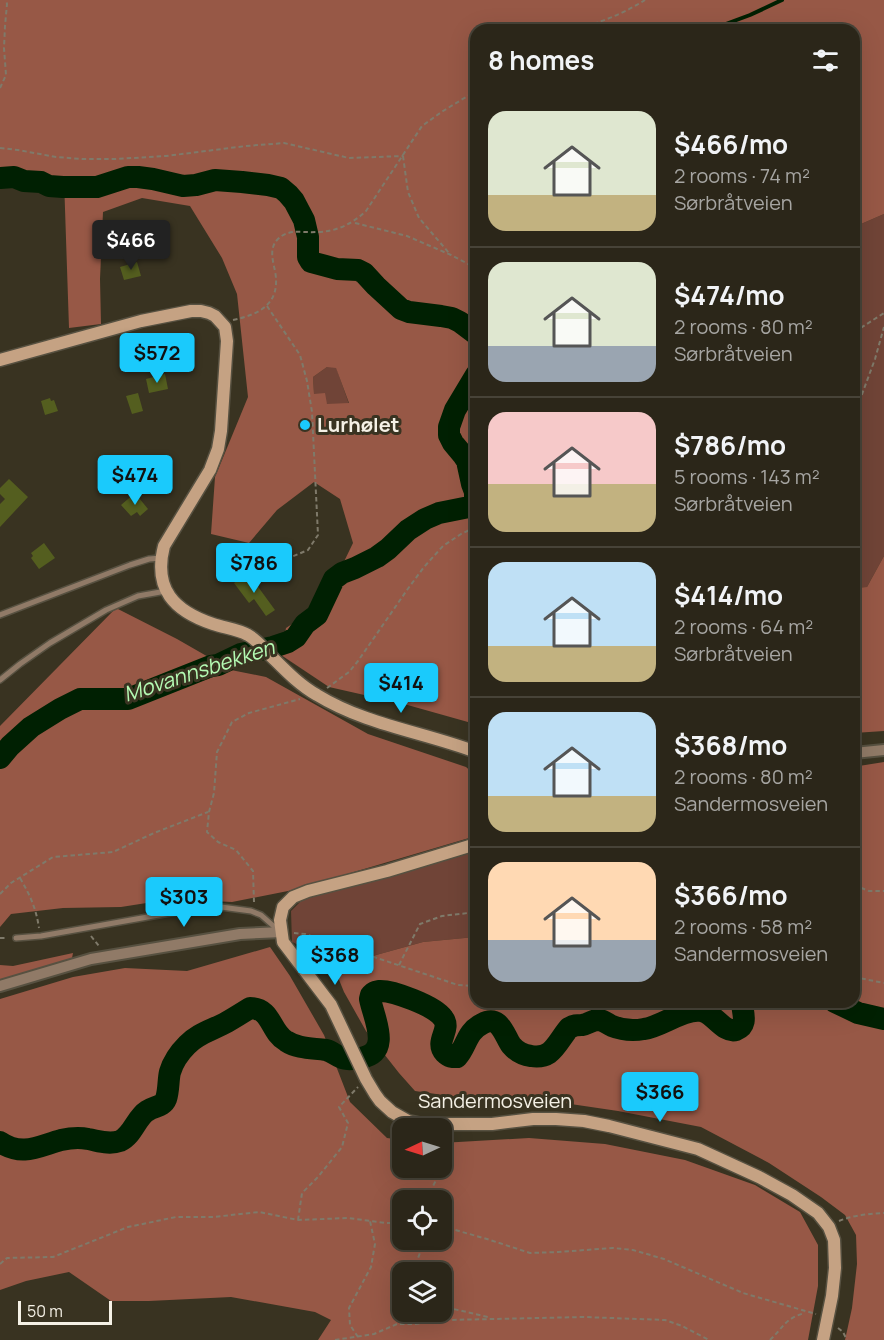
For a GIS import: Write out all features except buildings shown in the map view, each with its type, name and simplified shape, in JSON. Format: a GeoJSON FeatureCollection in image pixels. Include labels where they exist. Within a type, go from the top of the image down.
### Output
{"type":"FeatureCollection","features":[{"type":"Feature","properties":{"kind":"street"},"geometry":{"type":"LineString","coordinates":[[0,360],[176,313],[201,311],[209,313],[222,322],[228,341],[218,449],[210,470],[164,546],[161,568],[166,591],[170,598],[194,617],[243,632],[257,642],[301,684],[352,713],[470,750]]}},
{"type":"Feature","properties":{"kind":"street"},"geometry":{"type":"LineString","coordinates":[[860,752],[884,750]]}},
{"type":"Feature","properties":{"kind":"street"},"geometry":{"type":"LineString","coordinates":[[0,986],[45,971],[105,956],[240,934],[282,932],[280,920],[283,907],[293,897],[470,846]]}},
{"type":"Feature","properties":{"kind":"street","name":"Sandermosveien"},"geometry":{"type":"LineString","coordinates":[[282,932],[283,942],[288,950],[331,1005],[366,1079],[380,1101],[403,1118]]}},
{"type":"Feature","properties":{"kind":"street","name":"Sandermosveien"},"geometry":{"type":"LineString","coordinates":[[452,1124],[492,1124],[533,1119],[584,1121],[662,1139],[698,1149],[759,1177],[792,1195],[818,1213],[829,1227]]}},
{"type":"Feature","properties":{"kind":"street"},"geometry":{"type":"LineString","coordinates":[[823,1340],[836,1268],[834,1240],[829,1227]]}},
{"type":"Feature","properties":{"kind":"lane"},"geometry":{"type":"LineString","coordinates":[[0,615],[130,565],[148,559],[161,558]]}},
{"type":"Feature","properties":{"kind":"lane"},"geometry":{"type":"LineString","coordinates":[[0,680],[44,647],[106,610],[138,596],[166,591]]}},
{"type":"Feature","properties":{"kind":"lane"},"geometry":{"type":"LineString","coordinates":[[16,938],[221,907],[255,913],[282,932]]}},
{"type":"Feature","properties":{"kind":"path"},"geometry":{"type":"LineString","coordinates":[[0,88],[6,75],[4,26],[6,0]]}},
{"type":"Feature","properties":{"kind":"path"},"geometry":{"type":"LineString","coordinates":[[592,24],[630,9],[645,0]]}},
{"type":"Feature","properties":{"kind":"path"},"geometry":{"type":"LineString","coordinates":[[241,318],[254,314],[267,306],[275,292],[276,275],[272,255],[275,241],[285,234],[300,230],[315,232],[332,230],[354,222],[366,211],[422,126],[470,95]]}},
{"type":"Feature","properties":{"kind":"path"},"geometry":{"type":"LineString","coordinates":[[0,147],[56,157],[116,159],[284,143],[349,158],[403,156]]}},
{"type":"Feature","properties":{"kind":"path"},"geometry":{"type":"LineString","coordinates":[[403,156],[408,192],[419,218],[451,255]]}},
{"type":"Feature","properties":{"kind":"path"},"geometry":{"type":"LineString","coordinates":[[354,222],[407,236],[470,265]]}},
{"type":"Feature","properties":{"kind":"path"},"geometry":{"type":"LineString","coordinates":[[267,306],[300,355],[312,411],[318,535],[308,550],[291,557]]}},
{"type":"Feature","properties":{"kind":"path"},"geometry":{"type":"LineString","coordinates":[[860,328],[884,313]]}},
{"type":"Feature","properties":{"kind":"path"},"geometry":{"type":"LineString","coordinates":[[860,400],[884,327]]}},
{"type":"Feature","properties":{"kind":"path"},"geometry":{"type":"LineString","coordinates":[[255,913],[253,871],[236,850],[218,842],[207,832],[214,793],[217,752],[232,722],[249,713],[317,695],[348,672],[424,567],[443,546],[470,530]]}},
{"type":"Feature","properties":{"kind":"path"},"geometry":{"type":"LineString","coordinates":[[0,894],[11,883],[53,857],[113,852],[209,812]]}},
{"type":"Feature","properties":{"kind":"path"},"geometry":{"type":"LineString","coordinates":[[20,878],[31,896],[41,936]]}},
{"type":"Feature","properties":{"kind":"path"},"geometry":{"type":"LineString","coordinates":[[860,887],[869,891],[884,891]]}},
{"type":"Feature","properties":{"kind":"path"},"geometry":{"type":"LineString","coordinates":[[399,965],[420,924],[442,916],[470,912]]}},
{"type":"Feature","properties":{"kind":"path"},"geometry":{"type":"LineString","coordinates":[[84,928],[99,945],[105,956]]}},
{"type":"Feature","properties":{"kind":"path"},"geometry":{"type":"LineString","coordinates":[[282,932],[305,934],[458,985],[470,986]]}},
{"type":"Feature","properties":{"kind":"path"},"geometry":{"type":"LineString","coordinates":[[860,978],[884,983]]}},
{"type":"Feature","properties":{"kind":"path"},"geometry":{"type":"LineString","coordinates":[[298,1220],[302,1193],[342,1147],[348,1123],[339,1107],[366,1079]]}},
{"type":"Feature","properties":{"kind":"path"},"geometry":{"type":"LineString","coordinates":[[0,1264],[7,1258],[52,1257],[128,1227],[176,1217],[213,1217],[259,1212],[298,1220],[348,1218],[392,1223]]}},
{"type":"Feature","properties":{"kind":"path"},"geometry":{"type":"LineString","coordinates":[[829,1227],[851,1217],[884,1213]]}},
{"type":"Feature","properties":{"kind":"path"},"geometry":{"type":"LineString","coordinates":[[358,1336],[350,1325],[349,1308],[371,1267],[375,1244],[370,1221]]}},
{"type":"Feature","properties":{"kind":"path"},"geometry":{"type":"LineString","coordinates":[[452,1229],[530,1253],[613,1248],[633,1250],[664,1259],[743,1293],[808,1312],[796,1315],[787,1321],[770,1340]]}},
{"type":"Feature","properties":{"kind":"path"},"geometry":{"type":"LineString","coordinates":[[452,1309],[491,1318]]}},
{"type":"Feature","properties":{"kind":"path"},"geometry":{"type":"LineString","coordinates":[[335,1340],[374,1334],[397,1324],[491,1318],[584,1317],[665,1320],[709,1340]]}},
{"type":"Feature","properties":{"kind":"shaded area"},"geometry":{"type":"Polygon","coordinates":[[[0,0],[884,0],[884,214],[861,224],[860,24],[470,24],[470,723],[404,704],[329,687],[281,655],[286,628],[324,603],[353,543],[340,499],[314,482],[277,510],[249,543],[211,534],[215,477],[248,397],[237,294],[222,258],[190,206],[142,198],[103,212],[100,279],[101,324],[69,328],[64,179],[0,184],[0,0]],[[327,367],[313,377],[314,394],[325,393],[327,404],[349,403],[336,368],[327,367]]]}},
{"type":"Feature","properties":{"kind":"shaded area"},"geometry":{"type":"Polygon","coordinates":[[[884,214],[884,556],[867,587],[860,588],[860,224],[884,214]]]}},
{"type":"Feature","properties":{"kind":"shaded area"},"geometry":{"type":"Polygon","coordinates":[[[327,367],[336,367],[349,404],[327,404],[314,394],[313,377],[327,367]]]}},
{"type":"Feature","properties":{"kind":"shaded area"},"geometry":{"type":"Polygon","coordinates":[[[884,556],[884,731],[860,733],[860,588],[867,587],[884,556]]]}},
{"type":"Feature","properties":{"kind":"shaded area"},"geometry":{"type":"Polygon","coordinates":[[[116,608],[231,670],[266,677],[368,734],[466,767],[470,771],[470,837],[293,890],[232,902],[172,899],[121,907],[63,908],[11,914],[0,927],[0,726],[116,608]]]}},
{"type":"Feature","properties":{"kind":"shaded area"},"geometry":{"type":"Polygon","coordinates":[[[884,762],[884,1340],[845,1340],[852,1308],[857,1264],[856,1235],[845,1215],[821,1197],[769,1163],[701,1127],[618,1111],[530,1098],[457,1097],[415,1091],[366,1031],[344,992],[331,960],[369,957],[423,942],[470,937],[470,1008],[860,1008],[860,766],[884,762]]]}},
{"type":"Feature","properties":{"kind":"shaded area"},"geometry":{"type":"Polygon","coordinates":[[[470,851],[470,937],[423,942],[369,957],[331,960],[292,942],[291,911],[302,900],[470,851]]]}},
{"type":"Feature","properties":{"kind":"shaded area"},"geometry":{"type":"Polygon","coordinates":[[[270,947],[290,976],[324,1035],[350,1102],[387,1138],[392,1139],[392,1178],[452,1178],[452,1142],[529,1138],[605,1144],[685,1160],[755,1185],[800,1212],[818,1245],[818,1286],[808,1340],[318,1340],[331,1320],[315,1312],[231,1297],[111,1301],[69,1272],[26,1281],[0,1290],[0,999],[73,977],[125,968],[187,971],[270,947]]]}},
{"type":"Feature","properties":{"kind":"shaded area"},"geometry":{"type":"Polygon","coordinates":[[[73,953],[71,963],[0,984],[0,965],[13,966],[73,953]]]}},
{"type":"Feature","properties":{"kind":"waterway"},"geometry":{"type":"LineString","coordinates":[[726,24],[782,0]]}},
{"type":"Feature","properties":{"kind":"waterway","name":"Movannsbekken"},"geometry":{"type":"LineString","coordinates":[[0,178],[14,177],[24,181],[63,187],[97,187],[128,177],[138,177],[183,186],[215,180],[281,188],[294,201],[304,220],[308,237],[308,257],[311,262],[337,269],[358,270],[364,273],[401,309],[452,318],[470,330]]}},
{"type":"Feature","properties":{"kind":"waterway","name":"Movannsbekken"},"geometry":{"type":"LineString","coordinates":[[470,385],[455,410],[449,427],[449,435],[467,461],[470,475]]}},
{"type":"Feature","properties":{"kind":"waterway","name":"Movannsbekken"},"geometry":{"type":"LineString","coordinates":[[0,758],[31,727],[80,699],[128,699],[241,654],[288,642],[317,615],[334,579],[342,573],[377,557],[408,530],[425,519],[439,513],[470,506]]}},
{"type":"Feature","properties":{"kind":"waterway","name":"Movannsbekken"},"geometry":{"type":"LineString","coordinates":[[0,1142],[23,1150],[71,1138],[85,1138],[108,1143],[120,1141],[128,1135],[143,1114],[165,1102],[171,1068],[187,1045],[250,1008],[263,1012],[281,1037],[291,1044],[326,1050],[341,1058],[351,1059],[370,1055],[379,1042],[370,999],[373,993],[379,991],[413,1000],[438,1013],[443,1018],[446,1027],[441,1044],[442,1049],[448,1055],[455,1057],[460,1053],[473,1031],[488,1022],[501,1027],[517,1051],[536,1057],[552,1051],[569,1028],[576,1025],[602,1020],[612,1026],[640,1030],[651,1028],[687,1012],[701,1011],[710,1015],[727,1029],[736,1030],[744,1022],[743,1008]]}},
{"type":"Feature","properties":{"kind":"waterway","name":"Movannsbekken"},"geometry":{"type":"LineString","coordinates":[[848,1008],[884,1019]]}},
{"type":"Feature","properties":{"kind":"place","name":"Lurhølet"},"geometry":{"type":"Point","coordinates":[305,425]}}]}
